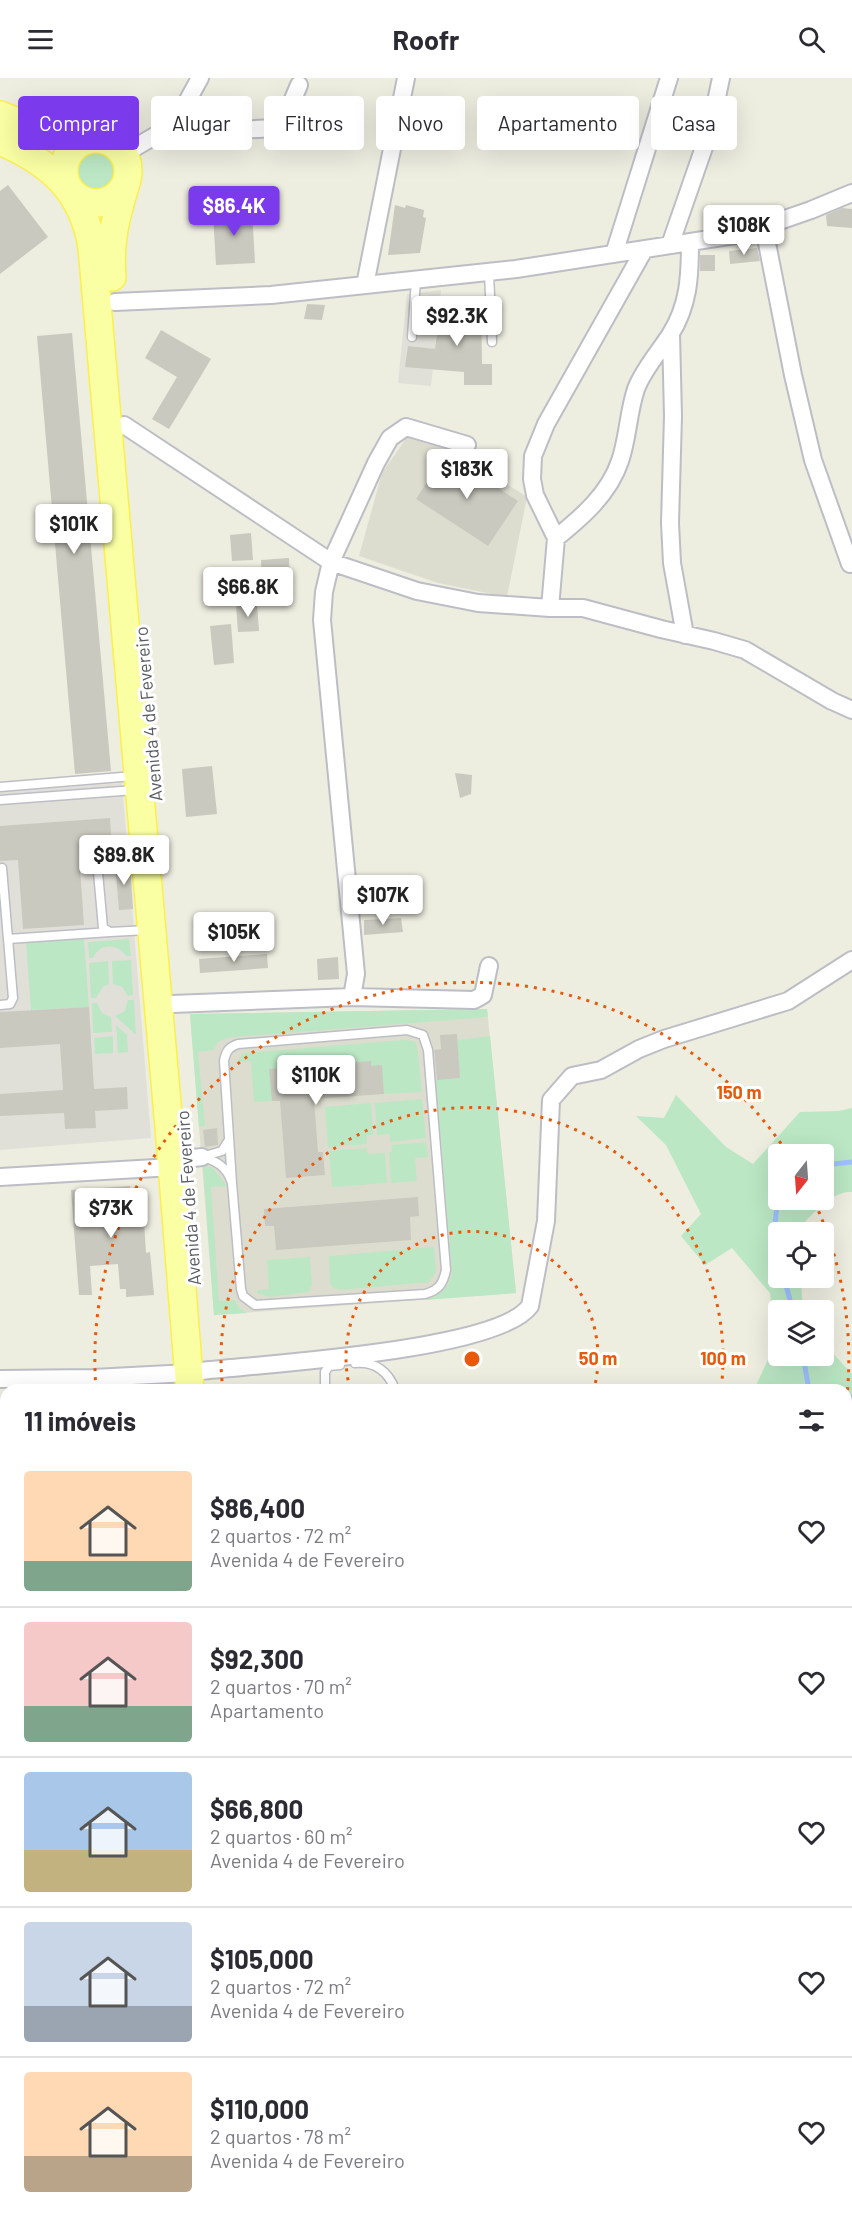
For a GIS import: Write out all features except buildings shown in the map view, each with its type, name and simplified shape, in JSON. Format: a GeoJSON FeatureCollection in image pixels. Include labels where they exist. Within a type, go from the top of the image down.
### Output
{"type":"FeatureCollection","features":[{"type":"Feature","properties":{"kind":"main road"},"geometry":{"type":"LineString","coordinates":[[0,115],[18,122]]}},
{"type":"Feature","properties":{"kind":"main road"},"geometry":{"type":"LineString","coordinates":[[0,141],[40,161],[55,172],[70,190],[84,200],[100,202],[116,196],[126,183],[128,168],[115,150]]}},
{"type":"Feature","properties":{"kind":"main road"},"geometry":{"type":"LineString","coordinates":[[70,190],[64,174],[64,165],[72,150]]}},
{"type":"Feature","properties":{"kind":"main road","name":"Avenida 4 de Fevereiro"},"geometry":{"type":"LineString","coordinates":[[126,183],[110,246],[186,1161],[196,1381]]}},
{"type":"Feature","properties":{"kind":"main road","name":"Avenida 4 de Fevereiro"},"geometry":{"type":"LineString","coordinates":[[70,190],[85,217],[92,247],[152,930],[186,1161]]}},
{"type":"Feature","properties":{"kind":"street"},"geometry":{"type":"LineString","coordinates":[[190,96],[200,78]]}},
{"type":"Feature","properties":{"kind":"street"},"geometry":{"type":"LineString","coordinates":[[365,285],[406,78]]}},
{"type":"Feature","properties":{"kind":"street"},"geometry":{"type":"LineString","coordinates":[[614,254],[669,78]]}},
{"type":"Feature","properties":{"kind":"street"},"geometry":{"type":"LineString","coordinates":[[670,246],[710,130],[721,78]]}},
{"type":"Feature","properties":{"kind":"street"},"geometry":{"type":"LineString","coordinates":[[252,130],[276,129],[283,123],[299,85]]}},
{"type":"Feature","properties":{"kind":"street"},"geometry":{"type":"LineString","coordinates":[[114,302],[271,295],[489,273],[742,234],[764,228],[852,193]]}},
{"type":"Feature","properties":{"kind":"street"},"geometry":{"type":"LineString","coordinates":[[764,228],[793,375],[813,460],[850,564]]}},
{"type":"Feature","properties":{"kind":"street"},"geometry":{"type":"LineString","coordinates":[[556,538],[582,517],[609,486],[620,461],[636,388],[671,333],[682,308],[690,282],[690,242]]}},
{"type":"Feature","properties":{"kind":"street"},"geometry":{"type":"LineString","coordinates":[[550,608],[556,538],[535,495],[532,478],[533,456],[546,424],[644,249]]}},
{"type":"Feature","properties":{"kind":"street"},"geometry":{"type":"LineString","coordinates":[[671,333],[673,416],[670,523],[672,563],[685,635]]}},
{"type":"Feature","properties":{"kind":"street"},"geometry":{"type":"LineString","coordinates":[[124,424],[331,562],[417,591],[478,603],[583,608],[745,650],[832,701],[852,710]]}},
{"type":"Feature","properties":{"kind":"street"},"geometry":{"type":"LineString","coordinates":[[352,997],[356,974],[322,620],[324,592],[331,562],[376,463],[390,438],[406,428],[467,445]]}},
{"type":"Feature","properties":{"kind":"street"},"geometry":{"type":"LineString","coordinates":[[0,1378],[196,1381],[432,1344],[481,1333],[523,1314],[530,1305],[546,1221],[551,1100],[572,1076],[601,1070],[639,1049],[664,1039],[788,1001],[852,960]]}},
{"type":"Feature","properties":{"kind":"street"},"geometry":{"type":"LineString","coordinates":[[172,1004],[352,997],[474,1000],[483,994],[489,966]]}},
{"type":"Feature","properties":{"kind":"street"},"geometry":{"type":"LineString","coordinates":[[0,1177],[186,1161]]}},
{"type":"Feature","properties":{"kind":"lane"},"geometry":{"type":"LineString","coordinates":[[489,273],[492,342]]}},
{"type":"Feature","properties":{"kind":"lane"},"geometry":{"type":"LineString","coordinates":[[412,337],[416,280]]}},
{"type":"Feature","properties":{"kind":"lane"},"geometry":{"type":"LineString","coordinates":[[0,787],[138,782]]}},
{"type":"Feature","properties":{"kind":"lane"},"geometry":{"type":"LineString","coordinates":[[0,800],[138,782]]}},
{"type":"Feature","properties":{"kind":"lane"},"geometry":{"type":"LineString","coordinates":[[97,861],[102,924],[103,928],[110,932]]}},
{"type":"Feature","properties":{"kind":"lane"},"geometry":{"type":"LineString","coordinates":[[0,1005],[10,1004],[13,998],[2,868]]}},
{"type":"Feature","properties":{"kind":"lane"},"geometry":{"type":"LineString","coordinates":[[8,939],[152,930]]}},
{"type":"Feature","properties":{"kind":"lane"},"geometry":{"type":"LineString","coordinates":[[406,1030],[423,1035],[428,1050],[446,1270],[441,1286],[435,1292],[255,1305],[243,1296],[241,1289],[232,1183],[224,1060],[231,1046],[406,1030]]}},
{"type":"Feature","properties":{"kind":"lane"},"geometry":{"type":"LineString","coordinates":[[186,1161],[222,1151],[229,1140]]}},
{"type":"Feature","properties":{"kind":"lane"},"geometry":{"type":"LineString","coordinates":[[186,1161],[214,1160],[229,1174],[232,1183]]}},
{"type":"Feature","properties":{"kind":"lane"},"geometry":{"type":"LineString","coordinates":[[325,1384],[325,1372],[329,1366],[363,1362],[377,1365],[386,1373],[392,1384]]}},
{"type":"Feature","properties":{"kind":"shaded area"},"geometry":{"type":"Polygon","coordinates":[[[81,150],[111,150],[120,160],[120,180],[106,194],[86,194],[72,180],[72,160],[81,150]]]}},
{"type":"Feature","properties":{"kind":"shaded area"},"geometry":{"type":"Polygon","coordinates":[[[441,290],[431,386],[398,383],[407,294],[441,290]]]}},
{"type":"Feature","properties":{"kind":"shaded area"},"geometry":{"type":"Polygon","coordinates":[[[407,437],[460,454],[527,497],[507,597],[438,583],[359,556],[382,473],[407,437]]]}},
{"type":"Feature","properties":{"kind":"shaded area"},"geometry":{"type":"Polygon","coordinates":[[[122,783],[151,1138],[0,1150],[0,792],[122,783]]]}},
{"type":"Feature","properties":{"kind":"shaded area"},"geometry":{"type":"Polygon","coordinates":[[[84,939],[89,1007],[31,1010],[26,943],[84,939]]]}},
{"type":"Feature","properties":{"kind":"shaded area"},"geometry":{"type":"Polygon","coordinates":[[[129,939],[131,956],[126,956],[118,949],[109,946],[96,953],[93,958],[89,958],[88,942],[129,939]]]}},
{"type":"Feature","properties":{"kind":"shaded area"},"geometry":{"type":"Polygon","coordinates":[[[131,960],[133,995],[128,996],[122,987],[113,984],[112,961],[131,960]]]}},
{"type":"Feature","properties":{"kind":"shaded area"},"geometry":{"type":"Polygon","coordinates":[[[108,961],[109,984],[103,987],[96,998],[91,998],[89,963],[108,961]]]}},
{"type":"Feature","properties":{"kind":"shaded area"},"geometry":{"type":"Polygon","coordinates":[[[128,1000],[134,1000],[136,1035],[115,1016],[125,1011],[128,1000]]]}},
{"type":"Feature","properties":{"kind":"shaded area"},"geometry":{"type":"Polygon","coordinates":[[[92,1003],[97,1003],[102,1013],[111,1017],[112,1032],[93,1033],[92,1003]]]}},
{"type":"Feature","properties":{"kind":"shaded area"},"geometry":{"type":"Polygon","coordinates":[[[487,1009],[516,1293],[214,1315],[190,1014],[487,1009]]]}},
{"type":"Feature","properties":{"kind":"shaded area"},"geometry":{"type":"Polygon","coordinates":[[[487,1009],[488,1017],[234,1037],[221,1040],[214,1050],[198,1052],[205,1126],[199,1127],[190,1014],[487,1009]]]}},
{"type":"Feature","properties":{"kind":"shaded area"},"geometry":{"type":"Polygon","coordinates":[[[116,1025],[127,1035],[128,1052],[118,1053],[116,1025]]]}},
{"type":"Feature","properties":{"kind":"shaded area"},"geometry":{"type":"Polygon","coordinates":[[[113,1036],[113,1053],[95,1054],[94,1038],[113,1036]]]}},
{"type":"Feature","properties":{"kind":"shaded area"},"geometry":{"type":"Polygon","coordinates":[[[490,1036],[516,1293],[425,1300],[435,1296],[446,1287],[452,1272],[436,1080],[460,1078],[457,1040],[490,1036]]]}},
{"type":"Feature","properties":{"kind":"shaded area"},"geometry":{"type":"Polygon","coordinates":[[[414,1041],[417,1045],[422,1092],[384,1094],[382,1066],[371,1066],[370,1062],[270,1069],[272,1101],[254,1102],[251,1061],[237,1062],[242,1054],[246,1053],[414,1041]]]}},
{"type":"Feature","properties":{"kind":"shaded area"},"geometry":{"type":"Polygon","coordinates":[[[676,1095],[726,1147],[753,1164],[768,1147],[768,1210],[817,1210],[804,1222],[768,1222],[768,1288],[801,1288],[803,1300],[771,1300],[770,1293],[732,1248],[705,1265],[681,1236],[701,1214],[666,1145],[636,1116],[664,1118],[676,1095]]]}},
{"type":"Feature","properties":{"kind":"shaded area"},"geometry":{"type":"Polygon","coordinates":[[[422,1099],[426,1138],[390,1142],[390,1134],[377,1135],[375,1103],[422,1099]]]}},
{"type":"Feature","properties":{"kind":"shaded area"},"geometry":{"type":"Polygon","coordinates":[[[371,1103],[373,1135],[367,1135],[367,1144],[328,1147],[325,1107],[371,1103]]]}},
{"type":"Feature","properties":{"kind":"shaded area"},"geometry":{"type":"Polygon","coordinates":[[[852,1108],[852,1192],[834,1197],[834,1144],[771,1144],[800,1112],[839,1111],[852,1108]]]}},
{"type":"Feature","properties":{"kind":"shaded area"},"geometry":{"type":"Polygon","coordinates":[[[426,1142],[428,1157],[415,1158],[417,1181],[391,1183],[389,1152],[392,1152],[391,1145],[426,1142]]]}},
{"type":"Feature","properties":{"kind":"shaded area"},"geometry":{"type":"Polygon","coordinates":[[[367,1148],[368,1154],[385,1153],[387,1183],[332,1187],[329,1151],[367,1148]]]}},
{"type":"Feature","properties":{"kind":"shaded area"},"geometry":{"type":"Polygon","coordinates":[[[203,1165],[213,1168],[227,1186],[211,1187],[219,1301],[235,1300],[238,1307],[247,1313],[214,1315],[203,1165]]]}},
{"type":"Feature","properties":{"kind":"shaded area"},"geometry":{"type":"Polygon","coordinates":[[[434,1247],[436,1272],[429,1282],[341,1290],[332,1287],[330,1283],[329,1256],[434,1247]]]}},
{"type":"Feature","properties":{"kind":"shaded area"},"geometry":{"type":"Polygon","coordinates":[[[310,1257],[312,1285],[308,1292],[270,1297],[257,1293],[257,1290],[269,1289],[267,1260],[310,1257]]]}},
{"type":"Feature","properties":{"kind":"shaded area"},"geometry":{"type":"Polygon","coordinates":[[[834,1354],[852,1374],[852,1384],[757,1384],[768,1359],[768,1366],[834,1366],[834,1354]]]}},
{"type":"Feature","properties":{"kind":"waterway"},"geometry":{"type":"LineString","coordinates":[[834,1164],[852,1162]]}},
{"type":"Feature","properties":{"kind":"waterway"},"geometry":{"type":"LineString","coordinates":[[775,1222],[776,1210]]}},
{"type":"Feature","properties":{"kind":"waterway"},"geometry":{"type":"LineString","coordinates":[[787,1288],[790,1300]]}},
{"type":"Feature","properties":{"kind":"waterway"},"geometry":{"type":"LineString","coordinates":[[805,1366],[808,1384]]}}]}
